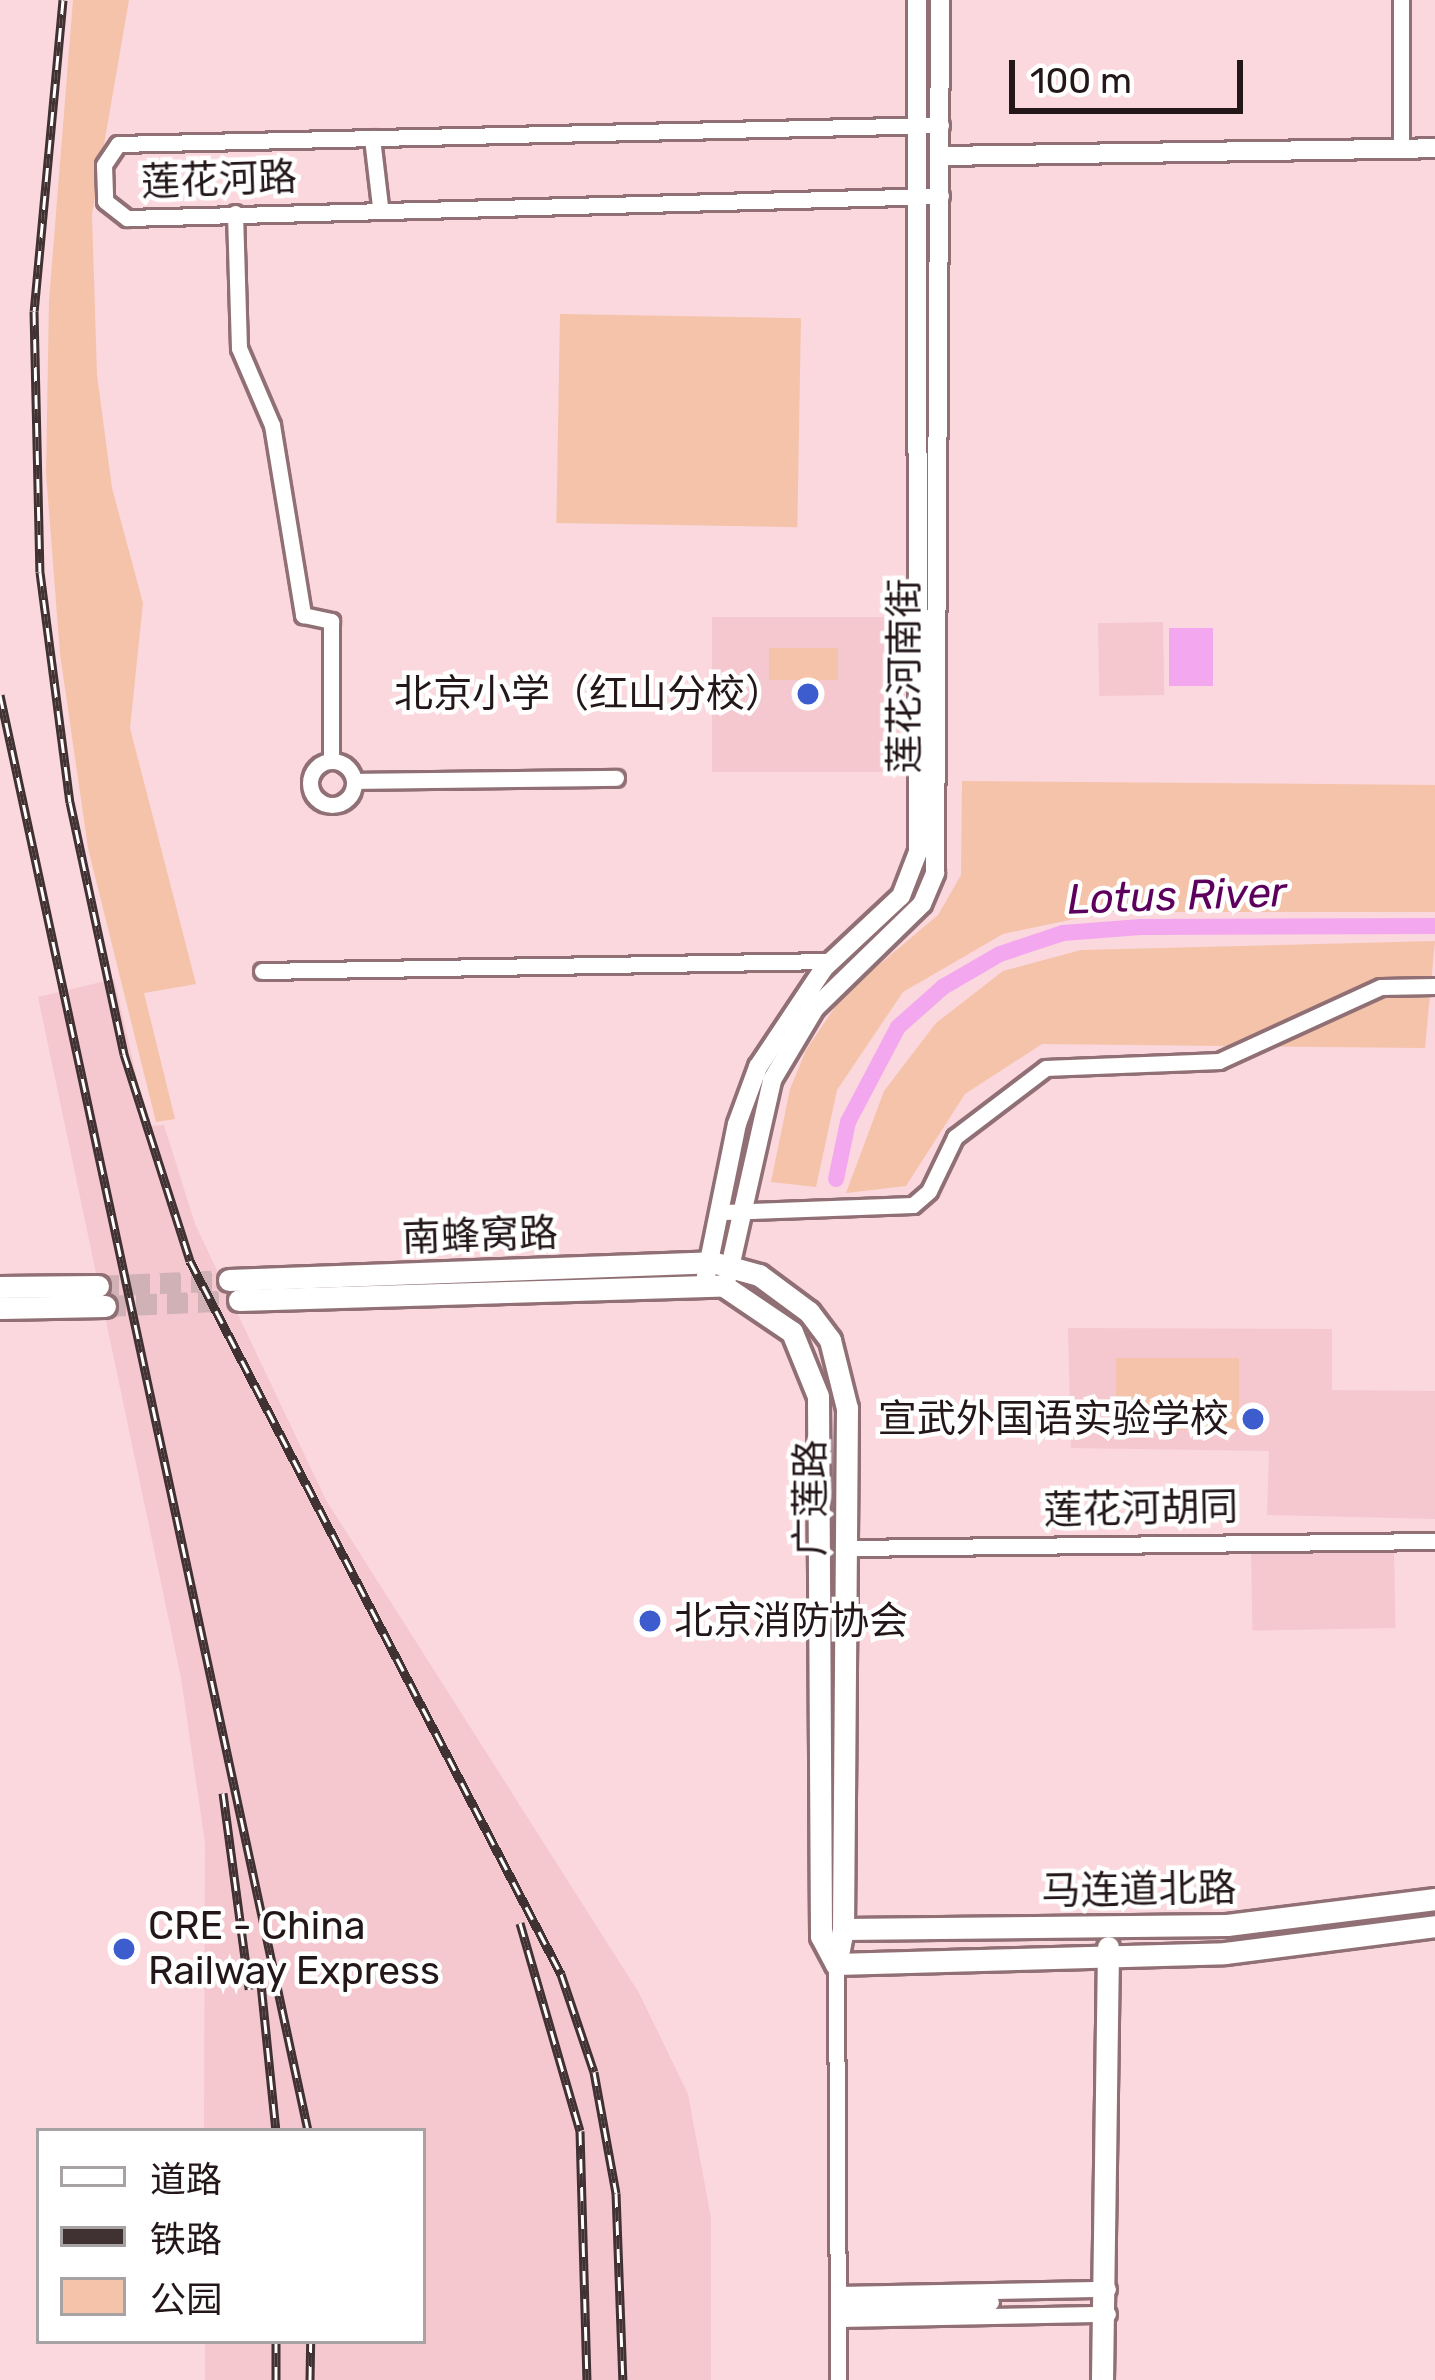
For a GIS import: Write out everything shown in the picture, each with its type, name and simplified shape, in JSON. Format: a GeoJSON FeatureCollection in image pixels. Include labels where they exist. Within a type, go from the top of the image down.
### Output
{"type":"FeatureCollection","features":[{"type":"Feature","properties":{"kind":"main road","name":"南蜂窝路"},"geometry":{"type":"LineString","coordinates":[[234,1290],[718,1275]]}},
{"type":"Feature","properties":{"kind":"main road","name":"广莲路"},"geometry":{"type":"LineString","coordinates":[[718,1275],[809,1312],[830,1340],[847,1408],[843,1929],[836,1964]]}},
{"type":"Feature","properties":{"kind":"main road"},"geometry":{"type":"LineString","coordinates":[[718,1275],[775,1315],[814,1372],[821,1936],[836,1964]]}},
{"type":"Feature","properties":{"kind":"main road"},"geometry":{"type":"LineString","coordinates":[[0,1287],[101,1296],[0,1308]]}},
{"type":"Feature","properties":{"kind":"main road","name":"马连道北路"},"geometry":{"type":"LineString","coordinates":[[843,1929],[1227,1925],[1435,1899]]}},
{"type":"Feature","properties":{"kind":"main road","name":"马连道北路"},"geometry":{"type":"LineString","coordinates":[[836,1964],[1108,1959],[1298,1946],[1435,1926]]}},
{"type":"Feature","properties":{"kind":"main road"},"geometry":{"type":"LineString","coordinates":[[1102,2380],[1108,2301],[1108,1928]]}},
{"type":"Feature","properties":{"kind":"street","name":"莲花河南街"},"geometry":{"type":"LineString","coordinates":[[718,1275],[737,1124],[758,1067],[832,962],[901,896],[918,852],[917,0]]}},
{"type":"Feature","properties":{"kind":"street","name":"莲花河南街"},"geometry":{"type":"LineString","coordinates":[[718,1275],[745,1211],[761,1109],[787,1054],[830,990],[922,904],[935,873],[940,0]]}},
{"type":"Feature","properties":{"kind":"street"},"geometry":{"type":"LineString","coordinates":[[1401,0],[1401,148]]}},
{"type":"Feature","properties":{"kind":"street","name":"莲花河路"},"geometry":{"type":"LineString","coordinates":[[941,125],[118,144],[105,156],[105,201],[119,215],[941,196]]}},
{"type":"Feature","properties":{"kind":"street"},"geometry":{"type":"LineString","coordinates":[[372,137],[380,206]]}},
{"type":"Feature","properties":{"kind":"street"},"geometry":{"type":"LineString","coordinates":[[941,156],[1435,148]]}},
{"type":"Feature","properties":{"kind":"street"},"geometry":{"type":"LineString","coordinates":[[236,213],[239,348],[272,425],[303,615],[331,621],[331,761],[310,780],[318,800],[346,801],[355,781]]}},
{"type":"Feature","properties":{"kind":"street"},"geometry":{"type":"LineString","coordinates":[[331,761],[355,781],[616,778]]}},
{"type":"Feature","properties":{"kind":"street"},"geometry":{"type":"LineString","coordinates":[[262,971],[832,962]]}},
{"type":"Feature","properties":{"kind":"street"},"geometry":{"type":"LineString","coordinates":[[724,1212],[913,1205],[929,1191],[956,1137],[1046,1068],[1219,1060],[1381,987],[1435,986]]}},
{"type":"Feature","properties":{"kind":"street","name":"莲花河胡同"},"geometry":{"type":"LineString","coordinates":[[847,1548],[1435,1540]]}},
{"type":"Feature","properties":{"kind":"street"},"geometry":{"type":"LineString","coordinates":[[836,1964],[838,2376]]}},
{"type":"Feature","properties":{"kind":"street"},"geometry":{"type":"LineString","coordinates":[[838,2306],[1108,2301]]}},
{"type":"Feature","properties":{"kind":"street"},"geometry":{"type":"LineString","coordinates":[[838,2306],[1108,2301]]}},
{"type":"Feature","properties":{"kind":"shaded area","name":"北京小学（红山分校）"},"geometry":{"type":"Polygon","coordinates":[[[712,617],[905,617],[905,772],[712,772],[712,617]]]}},
{"type":"Feature","properties":{"kind":"shaded area"},"geometry":{"type":"Polygon","coordinates":[[[1163,622],[1164,695],[1099,696],[1098,623],[1163,622]]]}},
{"type":"Feature","properties":{"kind":"shaded area"},"geometry":{"type":"Polygon","coordinates":[[[1169,628],[1213,628],[1213,686],[1169,686],[1169,628]]]}},
{"type":"Feature","properties":{"kind":"shaded area"},"geometry":{"type":"Polygon","coordinates":[[[114,979],[148,1126],[164,1125],[195,1224],[326,1500],[639,1993],[688,2094],[711,2218],[711,2380],[205,2380],[205,2344],[426,2344],[426,2128],[204,2128],[205,1843],[181,1678],[38,997],[114,979]]]}},
{"type":"Feature","properties":{"kind":"shaded area","name":"宣武外国语实验学校"},"geometry":{"type":"Polygon","coordinates":[[[1068,1328],[1332,1329],[1332,1390],[1435,1391],[1435,1519],[1267,1515],[1269,1451],[1071,1448],[1068,1328]]]}},
{"type":"Feature","properties":{"kind":"shaded area"},"geometry":{"type":"Polygon","coordinates":[[[1394,1546],[1395,1628],[1252,1630],[1251,1548],[1394,1546]]]}},
{"type":"Feature","properties":{"kind":"green space"},"geometry":{"type":"Polygon","coordinates":[[[73,0],[129,0],[92,214],[97,375],[112,488],[143,603],[130,728],[196,984],[144,993],[175,1119],[156,1122],[88,848],[60,654],[46,473],[49,301],[73,0]]]}},
{"type":"Feature","properties":{"kind":"green space"},"geometry":{"type":"Polygon","coordinates":[[[560,314],[801,318],[797,527],[556,523],[560,314]]]}},
{"type":"Feature","properties":{"kind":"green space"},"geometry":{"type":"Polygon","coordinates":[[[769,648],[838,648],[838,680],[769,680],[769,648]]]}},
{"type":"Feature","properties":{"kind":"green space"},"geometry":{"type":"Polygon","coordinates":[[[962,781],[1435,785],[1435,912],[1108,912],[1003,934],[903,992],[837,1090],[816,1187],[771,1182],[790,1089],[806,1050],[843,995],[938,915],[961,875],[962,781]]]}},
{"type":"Feature","properties":{"kind":"green space"},"geometry":{"type":"Polygon","coordinates":[[[1435,941],[1425,1048],[1042,1044],[965,1094],[906,1186],[846,1193],[884,1091],[936,1023],[1003,971],[1081,950],[1435,941]]]}},
{"type":"Feature","properties":{"kind":"green space"},"geometry":{"type":"Polygon","coordinates":[[[1116,1358],[1239,1358],[1239,1430],[1116,1430],[1116,1358]]]}},
{"type":"Feature","properties":{"kind":"waterway","name":"Lotus River"},"geometry":{"type":"LineString","coordinates":[[836,1179],[848,1122],[898,1027],[943,987],[1000,954],[1063,933],[1141,927],[1435,926]]}},
{"type":"Feature","properties":{"kind":"tunnel"},"geometry":{"type":"LineString","coordinates":[[98,1286],[229,1280]]}},
{"type":"Feature","properties":{"kind":"tunnel"},"geometry":{"type":"LineString","coordinates":[[105,1306],[239,1300]]}},
{"type":"Feature","properties":{"kind":"railway"},"geometry":{"type":"LineString","coordinates":[[63,0],[34,311],[40,572],[70,802],[124,1054],[190,1261],[561,1974],[594,2072],[616,2193],[623,2380]]}},
{"type":"Feature","properties":{"kind":"railway"},"geometry":{"type":"LineString","coordinates":[[0,695],[307,2128]]}},
{"type":"Feature","properties":{"kind":"railway"},"geometry":{"type":"LineString","coordinates":[[223,1793],[249,1989]]}},
{"type":"Feature","properties":{"kind":"railway"},"geometry":{"type":"LineString","coordinates":[[520,1923],[580,2131],[587,2380]]}},
{"type":"Feature","properties":{"kind":"railway"},"geometry":{"type":"LineString","coordinates":[[259,1964],[276,2128]]}},
{"type":"Feature","properties":{"kind":"railway"},"geometry":{"type":"LineString","coordinates":[[276,2344],[276,2380]]}},
{"type":"Feature","properties":{"kind":"railway"},"geometry":{"type":"LineString","coordinates":[[310,2380],[311,2344]]}},
{"type":"Feature","properties":{"kind":"place","name":"北京小学（红山分校）"},"geometry":{"type":"Point","coordinates":[808,694]}},
{"type":"Feature","properties":{"kind":"place","name":"宣武外国语实验学校"},"geometry":{"type":"Point","coordinates":[1253,1419]}},
{"type":"Feature","properties":{"kind":"place","name":"北京消防协会"},"geometry":{"type":"Point","coordinates":[650,1621]}},
{"type":"Feature","properties":{"kind":"place","name":"CRE - China Railway Express"},"geometry":{"type":"Point","coordinates":[124,1949]}}]}
